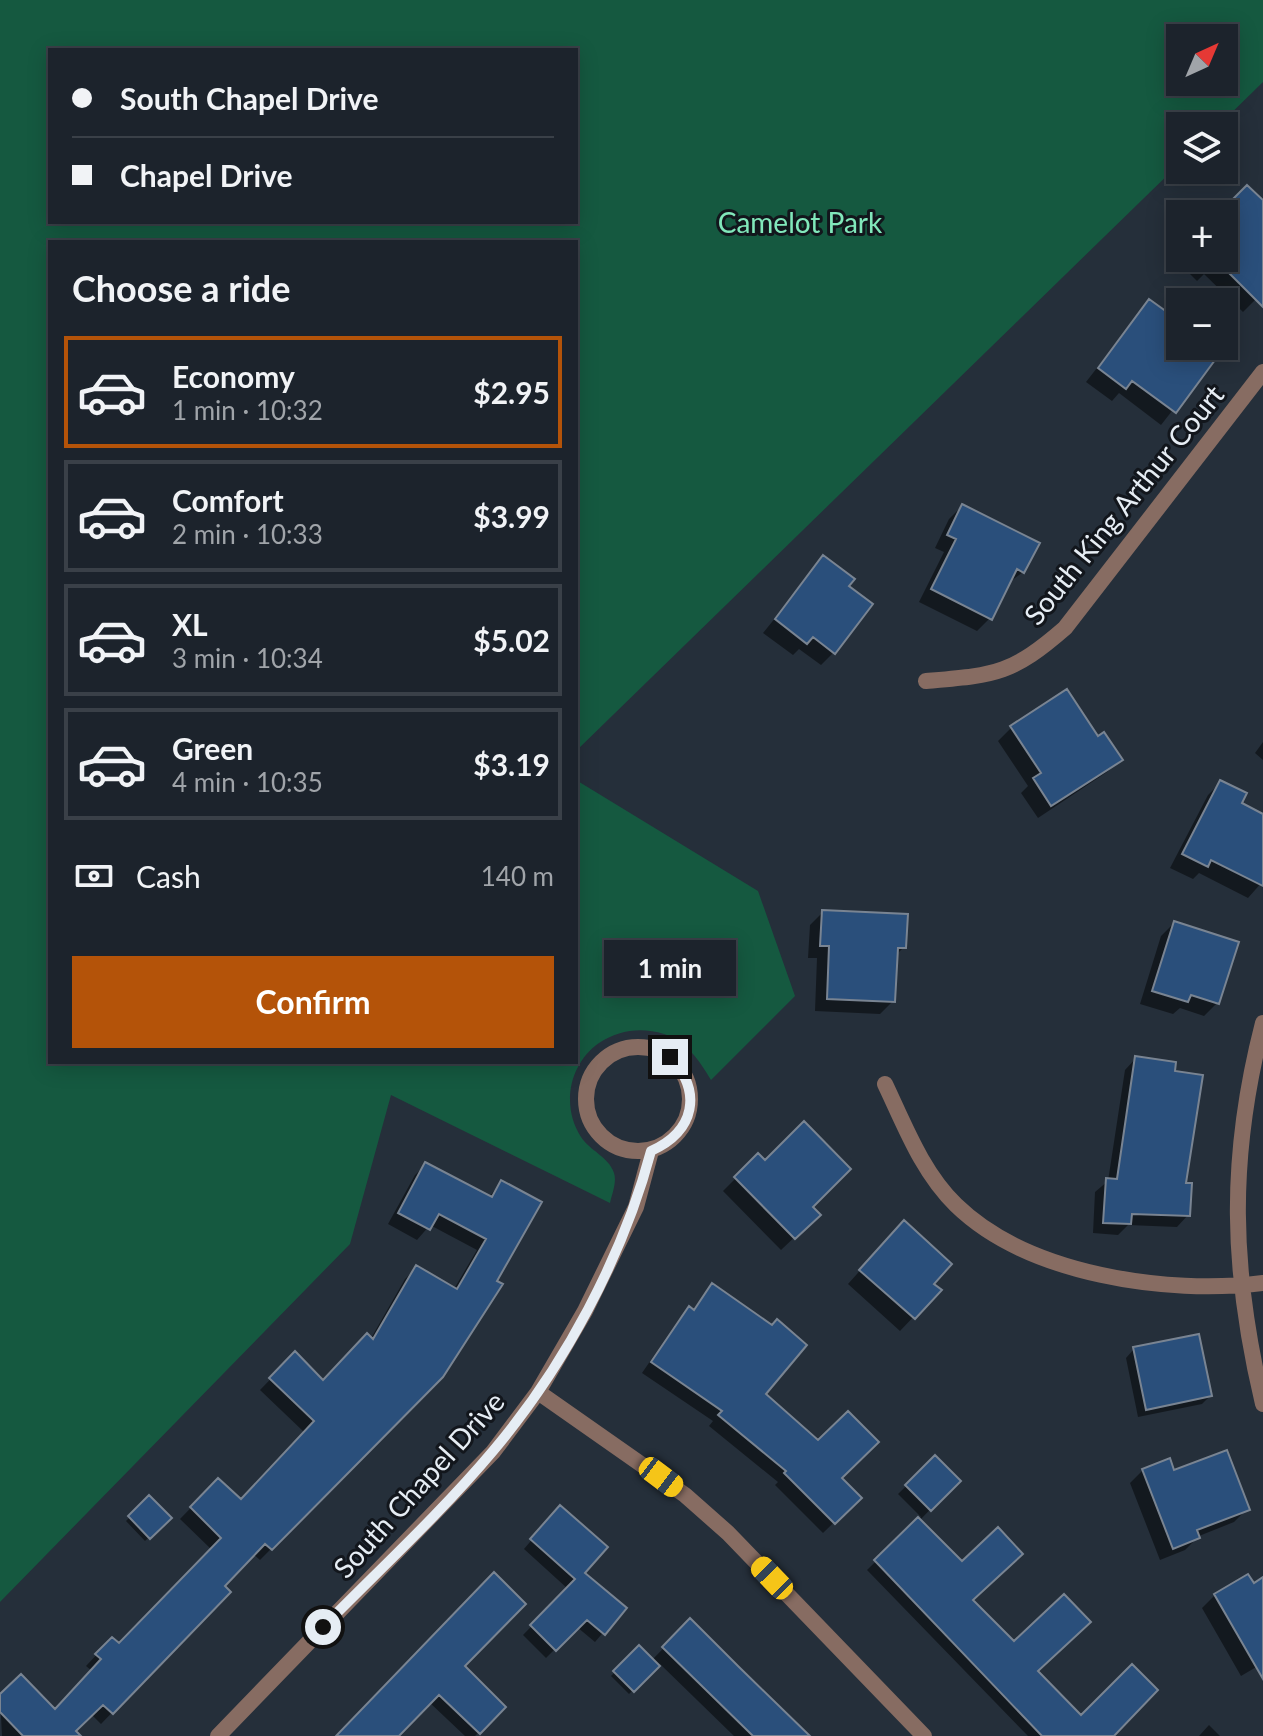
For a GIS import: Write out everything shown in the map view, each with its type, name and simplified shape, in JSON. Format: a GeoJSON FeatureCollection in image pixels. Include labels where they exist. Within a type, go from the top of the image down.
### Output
{"type":"FeatureCollection","features":[{"type":"Feature","properties":{"kind":"street","name":"South King Arthur Court"},"geometry":{"type":"LineString","coordinates":[[926,681],[994,675],[1033,656],[1065,628],[1263,372]]}},
{"type":"Feature","properties":{"kind":"street"},"geometry":{"type":"LineString","coordinates":[[1263,1023],[1238,1149],[1239,1286],[1263,1404]]}},
{"type":"Feature","properties":{"kind":"street"},"geometry":{"type":"LineString","coordinates":[[638,1046],[670,1057],[689,1085],[691,1102],[683,1125],[666,1144],[651,1151],[633,1152],[601,1137],[586,1105],[587,1087],[593,1071],[606,1057],[621,1049],[638,1046]]}},
{"type":"Feature","properties":{"kind":"street"},"geometry":{"type":"LineString","coordinates":[[885,1084],[921,1160],[938,1183],[956,1204],[1013,1244],[1079,1270],[1160,1282],[1239,1286],[1263,1283]]}},
{"type":"Feature","properties":{"kind":"street","name":"South Chapel Drive"},"geometry":{"type":"LineString","coordinates":[[218,1736],[493,1452],[538,1392],[585,1311],[636,1207],[651,1151]]}},
{"type":"Feature","properties":{"kind":"street"},"geometry":{"type":"LineString","coordinates":[[538,1392],[685,1495],[728,1533],[924,1736]]}},
{"type":"Feature","properties":{"kind":"green space","name":"Camelot Park"},"geometry":{"type":"Polygon","coordinates":[[[0,0],[1263,0],[1263,82],[1232,112],[1166,112],[1166,177],[578,749],[578,240],[48,240],[48,1064],[578,1064],[578,781],[758,891],[795,996],[711,1080],[697,1059],[672,1037],[639,1030],[622,1033],[599,1043],[581,1062],[575,1074],[571,1086],[571,1112],[581,1137],[608,1162],[614,1173],[615,1184],[610,1203],[391,1095],[350,1244],[0,1602],[0,0]]]}},
{"type":"Feature","properties":{"kind":"building"},"geometry":{"type":"Polygon","coordinates":[[[1247,185],[1263,200],[1263,307],[1228,272],[1238,272],[1238,200],[1232,200],[1247,185]]]}},
{"type":"Feature","properties":{"kind":"building"},"geometry":{"type":"Polygon","coordinates":[[[1149,299],[1166,311],[1166,360],[1215,360],[1176,413],[1132,381],[1126,389],[1098,368],[1149,299]]]}},
{"type":"Feature","properties":{"kind":"building"},"geometry":{"type":"Polygon","coordinates":[[[962,504],[1040,543],[1024,573],[1017,569],[992,620],[931,589],[956,539],[947,535],[962,504]]]}},
{"type":"Feature","properties":{"kind":"building"},"geometry":{"type":"Polygon","coordinates":[[[823,555],[855,579],[849,586],[873,604],[835,654],[813,637],[807,644],[775,619],[823,555]]]}},
{"type":"Feature","properties":{"kind":"building"},"geometry":{"type":"Polygon","coordinates":[[[1067,689],[1098,736],[1104,732],[1123,760],[1051,806],[1033,778],[1041,773],[1010,726],[1067,689]]]}},
{"type":"Feature","properties":{"kind":"building"},"geometry":{"type":"Polygon","coordinates":[[[1220,780],[1247,793],[1242,803],[1263,814],[1263,886],[1211,860],[1208,867],[1182,854],[1220,780]]]}},
{"type":"Feature","properties":{"kind":"building"},"geometry":{"type":"Polygon","coordinates":[[[822,910],[908,914],[906,948],[898,948],[895,1002],[827,999],[829,946],[820,946],[822,910]]]}},
{"type":"Feature","properties":{"kind":"building"},"geometry":{"type":"Polygon","coordinates":[[[1174,921],[1239,942],[1219,1004],[1191,995],[1188,1002],[1152,991],[1174,921]]]}},
{"type":"Feature","properties":{"kind":"building"},"geometry":{"type":"Polygon","coordinates":[[[1135,1056],[1176,1062],[1175,1071],[1203,1075],[1186,1183],[1192,1183],[1190,1216],[1132,1214],[1131,1224],[1103,1223],[1106,1178],[1117,1179],[1135,1056]]]}},
{"type":"Feature","properties":{"kind":"building"},"geometry":{"type":"Polygon","coordinates":[[[804,1121],[851,1169],[813,1207],[821,1215],[795,1239],[734,1177],[758,1153],[765,1160],[804,1121]]]}},
{"type":"Feature","properties":{"kind":"building"},"geometry":{"type":"Polygon","coordinates":[[[425,1162],[492,1197],[501,1180],[542,1202],[497,1281],[503,1284],[443,1377],[272,1550],[265,1544],[225,1586],[231,1592],[113,1714],[103,1705],[76,1731],[81,1736],[23,1736],[0,1712],[0,1694],[21,1674],[55,1709],[101,1659],[95,1654],[112,1637],[119,1643],[221,1538],[190,1507],[218,1478],[241,1499],[314,1421],[269,1378],[295,1351],[323,1380],[367,1333],[373,1339],[416,1265],[457,1289],[486,1239],[439,1214],[430,1230],[398,1213],[425,1162]]]}},
{"type":"Feature","properties":{"kind":"building"},"geometry":{"type":"Polygon","coordinates":[[[904,1220],[952,1264],[934,1284],[942,1290],[915,1319],[859,1270],[904,1220]]]}},
{"type":"Feature","properties":{"kind":"building"},"geometry":{"type":"Polygon","coordinates":[[[712,1283],[772,1325],[777,1319],[807,1345],[766,1394],[818,1440],[848,1411],[879,1442],[842,1478],[862,1498],[835,1524],[784,1473],[786,1471],[718,1415],[722,1411],[651,1362],[689,1306],[694,1310],[712,1283]]]}},
{"type":"Feature","properties":{"kind":"building"},"geometry":{"type":"Polygon","coordinates":[[[1199,1334],[1212,1396],[1146,1410],[1133,1347],[1199,1334]]]}},
{"type":"Feature","properties":{"kind":"building"},"geometry":{"type":"Polygon","coordinates":[[[1227,1450],[1250,1510],[1197,1530],[1200,1538],[1173,1549],[1142,1469],[1170,1458],[1174,1470],[1227,1450]]]}},
{"type":"Feature","properties":{"kind":"building"},"geometry":{"type":"Polygon","coordinates":[[[935,1455],[961,1481],[931,1511],[905,1485],[935,1455]]]}},
{"type":"Feature","properties":{"kind":"building"},"geometry":{"type":"Polygon","coordinates":[[[149,1495],[172,1518],[150,1539],[128,1516],[149,1495]]]}},
{"type":"Feature","properties":{"kind":"building"},"geometry":{"type":"Polygon","coordinates":[[[560,1505],[608,1547],[585,1573],[627,1608],[605,1635],[587,1620],[556,1651],[530,1625],[575,1579],[530,1539],[560,1505]]]}},
{"type":"Feature","properties":{"kind":"building"},"geometry":{"type":"Polygon","coordinates":[[[918,1517],[962,1561],[998,1527],[1023,1554],[973,1600],[1014,1641],[1064,1594],[1091,1622],[1038,1671],[1081,1715],[1132,1664],[1158,1690],[1114,1736],[1042,1736],[874,1560],[918,1517]]]}},
{"type":"Feature","properties":{"kind":"building"},"geometry":{"type":"Polygon","coordinates":[[[494,1572],[526,1604],[465,1666],[506,1707],[480,1734],[439,1695],[399,1736],[336,1736],[494,1572]]]}},
{"type":"Feature","properties":{"kind":"building"},"geometry":{"type":"Polygon","coordinates":[[[1248,1574],[1254,1583],[1263,1577],[1263,1679],[1214,1594],[1248,1574]]]}},
{"type":"Feature","properties":{"kind":"building"},"geometry":{"type":"Polygon","coordinates":[[[690,1618],[810,1736],[753,1736],[662,1647],[690,1618]]]}},
{"type":"Feature","properties":{"kind":"building"},"geometry":{"type":"Polygon","coordinates":[[[639,1645],[660,1666],[634,1692],[613,1671],[639,1645]]]}},
{"type":"Feature","properties":{"kind":"route"},"geometry":{"type":"LineString","coordinates":[[323,1627],[493,1452],[538,1392],[585,1311],[636,1207],[651,1151],[679,1133],[687,1118],[691,1102],[689,1085],[670,1057]]}}]}
